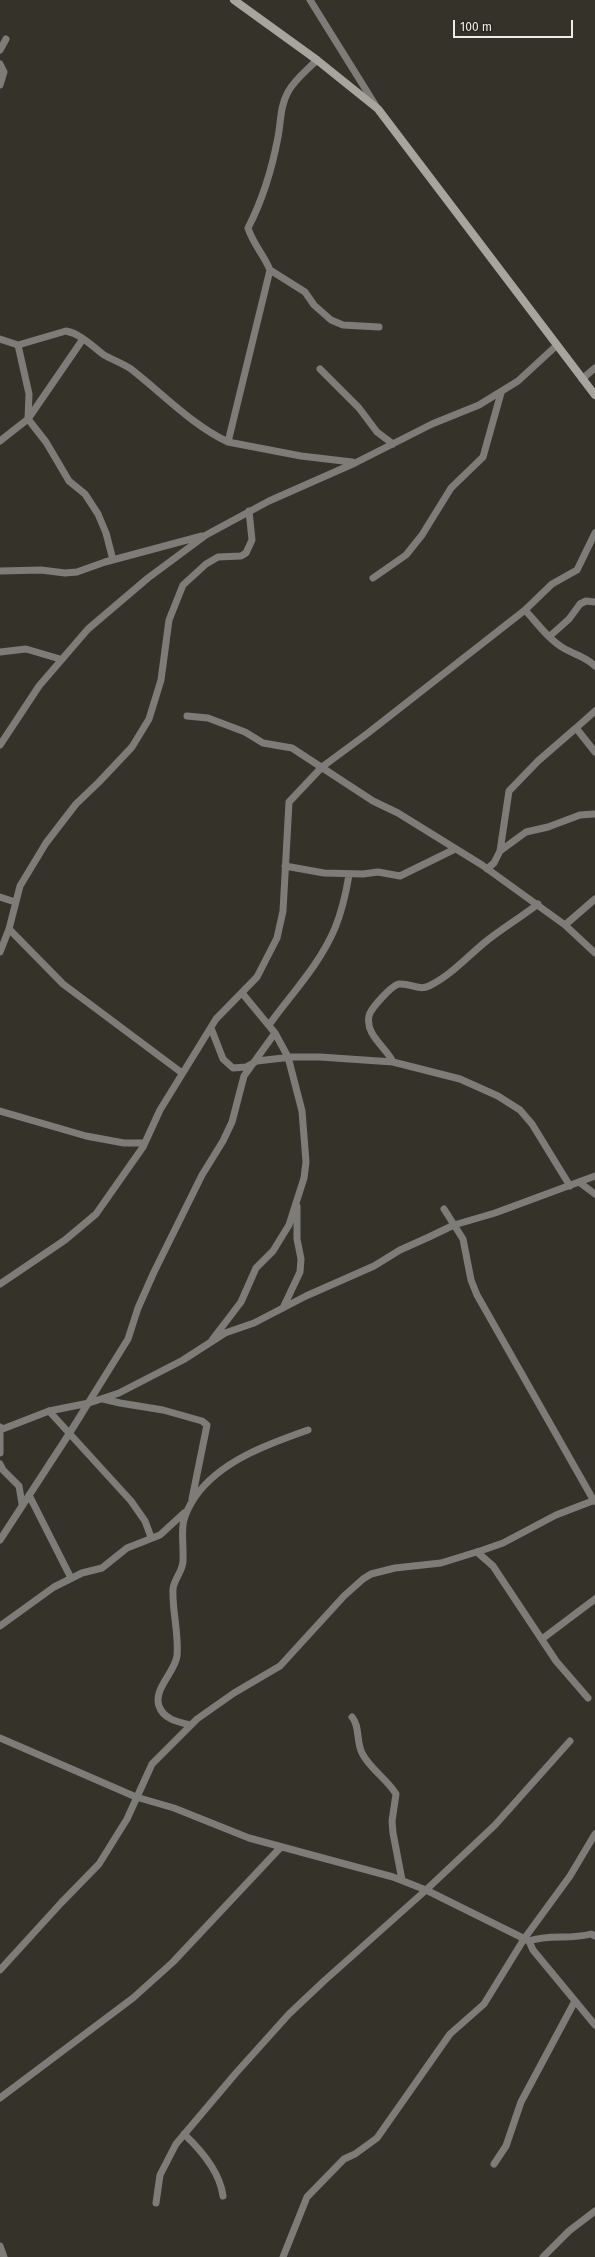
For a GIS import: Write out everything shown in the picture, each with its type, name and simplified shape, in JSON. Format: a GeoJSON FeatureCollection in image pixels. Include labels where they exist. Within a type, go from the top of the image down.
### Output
{"type":"FeatureCollection","features":[{"type":"Feature","properties":{"kind":"street"},"geometry":{"type":"LineString","coordinates":[[234,0],[317,60],[378,109]]}},
{"type":"Feature","properties":{"kind":"street"},"geometry":{"type":"LineString","coordinates":[[310,0],[378,109],[556,346],[595,395]]}},
{"type":"Feature","properties":{"kind":"street"},"geometry":{"type":"LineString","coordinates":[[0,50],[6,39]]}},
{"type":"Feature","properties":{"kind":"street"},"geometry":{"type":"LineString","coordinates":[[228,442],[270,270],[267,261],[252,240],[248,228],[260,203],[267,180],[278,137],[281,111],[288,92],[317,60]]}},
{"type":"Feature","properties":{"kind":"street"},"geometry":{"type":"LineString","coordinates":[[0,64],[4,72],[0,85]]}},
{"type":"Feature","properties":{"kind":"street"},"geometry":{"type":"LineString","coordinates":[[270,270],[305,292],[314,305],[331,320],[343,325],[379,327]]}},
{"type":"Feature","properties":{"kind":"street"},"geometry":{"type":"LineString","coordinates":[[0,339],[18,345],[66,331],[73,333],[108,357],[131,369],[184,413],[218,437],[228,442],[301,456],[355,463]]}},
{"type":"Feature","properties":{"kind":"street"},"geometry":{"type":"LineString","coordinates":[[0,441],[28,418],[83,339]]}},
{"type":"Feature","properties":{"kind":"street"},"geometry":{"type":"LineString","coordinates":[[18,345],[29,394],[28,418],[46,442],[70,481],[85,494],[98,514],[106,532],[113,560]]}},
{"type":"Feature","properties":{"kind":"street"},"geometry":{"type":"LineString","coordinates":[[0,745],[60,659],[106,612],[206,535],[249,511],[355,463],[412,433],[479,405],[502,393],[518,381],[556,346]]}},
{"type":"Feature","properties":{"kind":"street"},"geometry":{"type":"LineString","coordinates":[[582,378],[595,368]]}},
{"type":"Feature","properties":{"kind":"street"},"geometry":{"type":"LineString","coordinates":[[320,369],[359,408],[377,432],[393,444]]}},
{"type":"Feature","properties":{"kind":"street"},"geometry":{"type":"LineString","coordinates":[[373,578],[406,556],[422,535],[451,488],[483,456],[502,393]]}},
{"type":"Feature","properties":{"kind":"street"},"geometry":{"type":"LineString","coordinates":[[0,952],[9,929],[15,902],[23,882],[53,832],[76,804],[99,782],[140,736],[156,702],[169,620],[183,585],[206,564],[218,557],[241,556],[246,553],[252,540],[249,511]]}},
{"type":"Feature","properties":{"kind":"street"},"geometry":{"type":"LineString","coordinates":[[0,1284],[88,1223],[104,1204],[144,1143],[160,1110],[216,1019],[257,977],[277,938],[285,891],[289,802],[322,767],[368,733],[525,610],[552,584],[577,570],[595,533]]}},
{"type":"Feature","properties":{"kind":"street"},"geometry":{"type":"LineString","coordinates":[[0,572],[41,570],[65,573],[206,535]]}},
{"type":"Feature","properties":{"kind":"street"},"geometry":{"type":"LineString","coordinates":[[550,636],[569,620],[580,604],[586,601],[595,602]]}},
{"type":"Feature","properties":{"kind":"street"},"geometry":{"type":"LineString","coordinates":[[525,610],[550,636],[566,649],[578,654],[595,666]]}},
{"type":"Feature","properties":{"kind":"street"},"geometry":{"type":"LineString","coordinates":[[0,652],[26,649],[60,659]]}},
{"type":"Feature","properties":{"kind":"street"},"geometry":{"type":"LineString","coordinates":[[487,869],[494,863],[500,851],[509,790],[538,761],[595,711]]}},
{"type":"Feature","properties":{"kind":"street"},"geometry":{"type":"LineString","coordinates":[[187,716],[208,718],[245,732],[263,743],[292,748],[373,801],[398,813],[487,869],[538,904],[565,925],[595,953]]}},
{"type":"Feature","properties":{"kind":"street"},"geometry":{"type":"LineString","coordinates":[[576,728],[595,752]]}},
{"type":"Feature","properties":{"kind":"street"},"geometry":{"type":"LineString","coordinates":[[500,851],[526,832],[548,827],[580,815],[594,815],[595,806]]}},
{"type":"Feature","properties":{"kind":"street"},"geometry":{"type":"LineString","coordinates":[[285,866],[324,873],[349,874],[378,872],[400,876],[455,849]]}},
{"type":"Feature","properties":{"kind":"street"},"geometry":{"type":"LineString","coordinates":[[269,1025],[329,941],[344,900],[349,874]]}},
{"type":"Feature","properties":{"kind":"street"},"geometry":{"type":"LineString","coordinates":[[0,897],[15,902]]}},
{"type":"Feature","properties":{"kind":"street"},"geometry":{"type":"LineString","coordinates":[[565,925],[595,899]]}},
{"type":"Feature","properties":{"kind":"street"},"geometry":{"type":"LineString","coordinates":[[393,1062],[387,1050],[378,1042],[368,1026],[369,1015],[374,1007],[394,986],[405,985],[418,989],[428,986],[441,978],[498,932],[538,904]]}},
{"type":"Feature","properties":{"kind":"street"},"geometry":{"type":"LineString","coordinates":[[9,929],[63,984],[182,1074]]}},
{"type":"Feature","properties":{"kind":"street"},"geometry":{"type":"LineString","coordinates":[[212,1340],[241,1302],[256,1268],[281,1239],[289,1225],[304,1178],[306,1162],[302,1111],[288,1057],[275,1033],[242,993]]}},
{"type":"Feature","properties":{"kind":"street"},"geometry":{"type":"LineString","coordinates":[[210,1028],[223,1060],[233,1068],[246,1068],[257,1060],[288,1057],[320,1057],[393,1062],[460,1080],[511,1103],[532,1124],[570,1186]]}},
{"type":"Feature","properties":{"kind":"street"},"geometry":{"type":"LineString","coordinates":[[0,1540],[128,1340],[138,1308],[154,1272],[202,1175],[223,1141],[232,1122],[244,1076],[251,1064],[275,1033]]}},
{"type":"Feature","properties":{"kind":"street"},"geometry":{"type":"LineString","coordinates":[[0,1111],[86,1136],[124,1143],[144,1143]]}},
{"type":"Feature","properties":{"kind":"street"},"geometry":{"type":"LineString","coordinates":[[0,1453],[0,1428],[49,1411],[103,1399],[183,1360],[212,1340],[254,1323],[454,1225],[570,1186],[595,1176]]}},
{"type":"Feature","properties":{"kind":"street"},"geometry":{"type":"LineString","coordinates":[[579,1182],[595,1194]]}},
{"type":"Feature","properties":{"kind":"street"},"geometry":{"type":"LineString","coordinates":[[282,1308],[300,1272],[302,1259],[297,1239],[297,1200]]}},
{"type":"Feature","properties":{"kind":"street"},"geometry":{"type":"LineString","coordinates":[[0,1970],[99,1864],[127,1819],[152,1764],[191,1725],[234,1693],[280,1666],[344,1596],[363,1579],[381,1572],[440,1564],[477,1552],[503,1543],[556,1515],[595,1500],[477,1295],[471,1280],[463,1239],[444,1209]]}},
{"type":"Feature","properties":{"kind":"street"},"geometry":{"type":"LineString","coordinates":[[103,1399],[163,1410],[202,1421],[207,1425],[192,1503]]}},
{"type":"Feature","properties":{"kind":"street"},"geometry":{"type":"LineString","coordinates":[[49,1411],[131,1501],[145,1521],[151,1538]]}},
{"type":"Feature","properties":{"kind":"street"},"geometry":{"type":"LineString","coordinates":[[0,1626],[38,1598],[70,1578],[102,1568],[127,1548],[160,1535],[186,1512],[196,1496],[223,1469],[265,1446],[308,1430]]}},
{"type":"Feature","properties":{"kind":"street"},"geometry":{"type":"LineString","coordinates":[[0,1464],[3,1470],[19,1486],[22,1504]]}},
{"type":"Feature","properties":{"kind":"street"},"geometry":{"type":"LineString","coordinates":[[29,1494],[70,1578]]}},
{"type":"Feature","properties":{"kind":"street"},"geometry":{"type":"LineString","coordinates":[[186,1512],[182,1524],[183,1564],[173,1591],[177,1618],[176,1658],[159,1692],[158,1705],[163,1715],[175,1721],[191,1725]]}},
{"type":"Feature","properties":{"kind":"street"},"geometry":{"type":"LineString","coordinates":[[477,1552],[493,1566],[504,1580],[556,1661],[588,1698]]}},
{"type":"Feature","properties":{"kind":"street"},"geometry":{"type":"LineString","coordinates":[[542,1639],[595,1599]]}},
{"type":"Feature","properties":{"kind":"street"},"geometry":{"type":"LineString","coordinates":[[352,1717],[356,1722],[362,1754],[396,1794],[392,1821],[392,1833],[402,1880]]}},
{"type":"Feature","properties":{"kind":"street"},"geometry":{"type":"LineString","coordinates":[[0,1738],[136,1797],[174,1808],[249,1838],[280,1848],[374,1870],[426,1890],[526,1940],[532,1950],[551,1970],[595,2025]]}},
{"type":"Feature","properties":{"kind":"street"},"geometry":{"type":"LineString","coordinates":[[156,2203],[160,2176],[167,2160],[184,2134],[236,2073],[289,2014],[362,1946],[426,1890],[495,1825],[570,1741]]}},
{"type":"Feature","properties":{"kind":"street"},"geometry":{"type":"LineString","coordinates":[[283,2257],[307,2197],[331,2171],[344,2160],[367,2146],[384,2130],[450,2034],[484,2004],[570,1876],[595,1834]]}},
{"type":"Feature","properties":{"kind":"street"},"geometry":{"type":"LineString","coordinates":[[0,2098],[133,1998],[173,1962],[280,1848]]}},
{"type":"Feature","properties":{"kind":"street"},"geometry":{"type":"LineString","coordinates":[[526,1940],[541,1937],[560,1938],[590,1934],[595,1936]]}},
{"type":"Feature","properties":{"kind":"street"},"geometry":{"type":"LineString","coordinates":[[494,2164],[506,2146],[522,2102],[575,2001]]}},
{"type":"Feature","properties":{"kind":"street"},"geometry":{"type":"LineString","coordinates":[[184,2134],[203,2155],[216,2173],[222,2186],[223,2196]]}},
{"type":"Feature","properties":{"kind":"street"},"geometry":{"type":"LineString","coordinates":[[543,2257],[569,2231],[595,2211]]}},
{"type":"Feature","properties":{"kind":"street"},"geometry":{"type":"LineString","coordinates":[[0,2246],[4,2257]]}}]}
